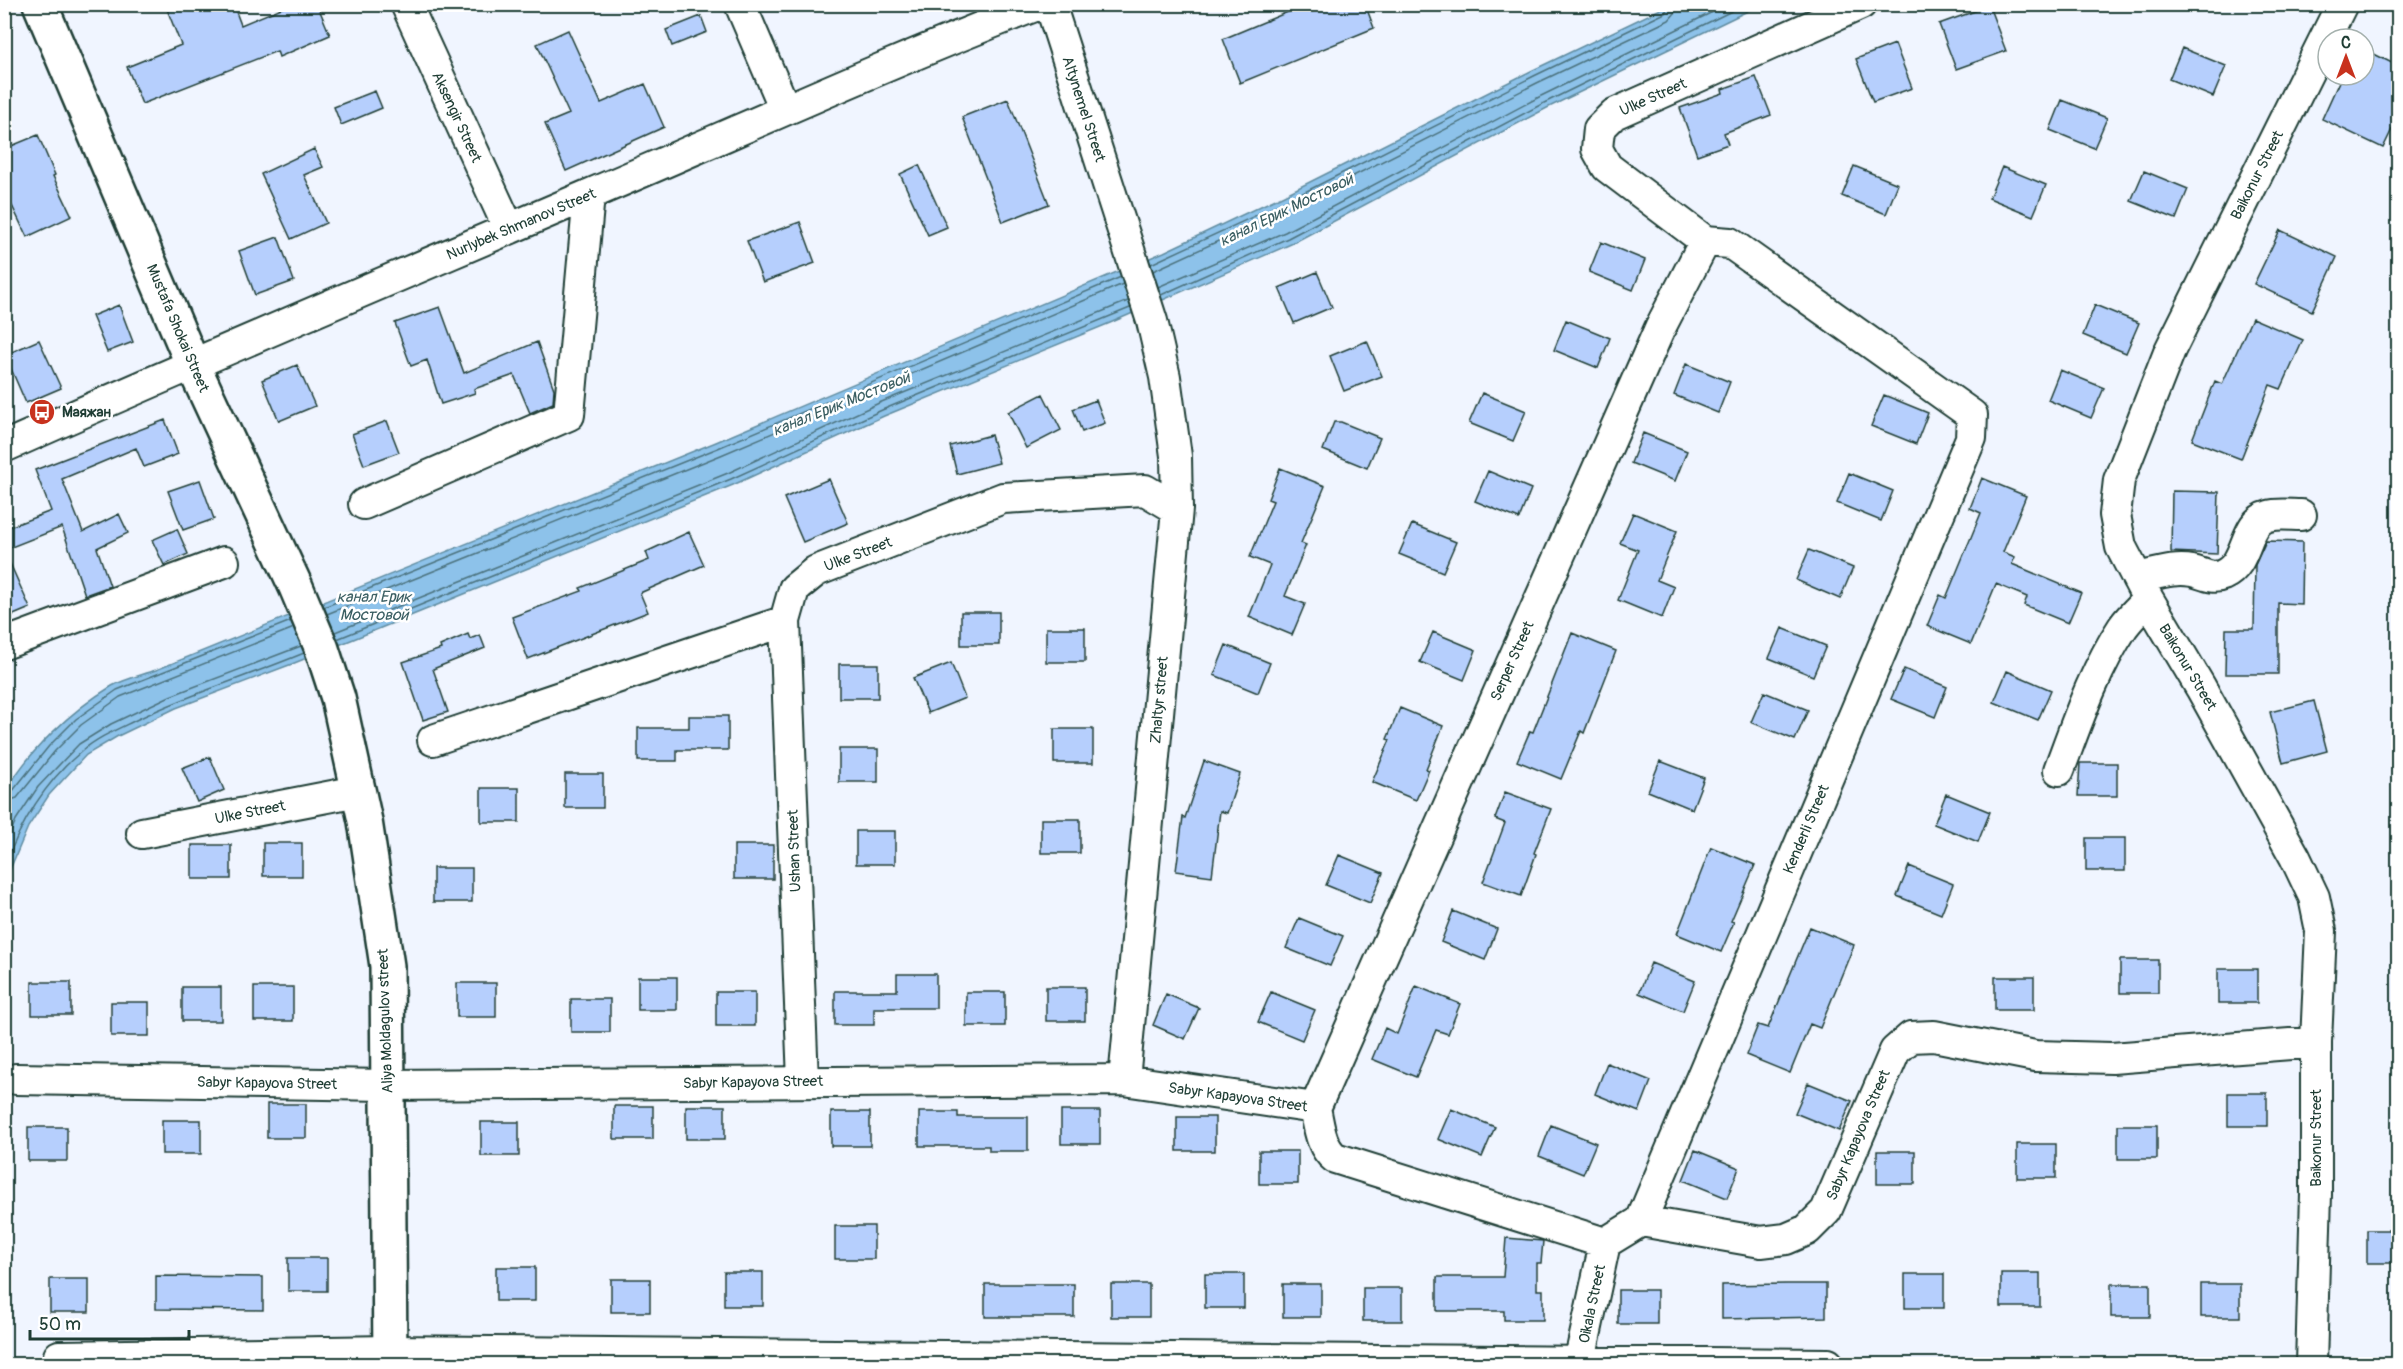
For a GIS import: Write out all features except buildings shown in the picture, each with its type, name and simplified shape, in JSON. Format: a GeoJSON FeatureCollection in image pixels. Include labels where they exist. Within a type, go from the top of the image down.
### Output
{"type":"FeatureCollection","features":[{"type":"Feature","properties":{"kind":"main road","name":"Mustafa Shokai Street"},"geometry":{"type":"LineString","coordinates":[[40,4],[192,363],[296,587],[322,649]]}},
{"type":"Feature","properties":{"kind":"main road","name":"Aliya Moldagulov street"},"geometry":{"type":"LineString","coordinates":[[322,649],[338,698],[358,791],[387,966],[390,1358]]}},
{"type":"Feature","properties":{"kind":"street","name":"Aksengir Street"},"geometry":{"type":"LineString","coordinates":[[406,4],[509,229]]}},
{"type":"Feature","properties":{"kind":"street"},"geometry":{"type":"LineString","coordinates":[[740,4],[785,109]]}},
{"type":"Feature","properties":{"kind":"street","name":"Nurlybek Shmanov Street"},"geometry":{"type":"LineString","coordinates":[[4,447],[192,363],[590,195],[785,109],[1040,4]]}},
{"type":"Feature","properties":{"kind":"street","name":"Altynemel Street"},"geometry":{"type":"LineString","coordinates":[[1050,4],[1152,321]]}},
{"type":"Feature","properties":{"kind":"street","name":"Ulke Street"},"geometry":{"type":"LineString","coordinates":[[1861,4],[1614,114],[1599,129],[1597,149],[1607,167],[1972,415],[1971,438]]}},
{"type":"Feature","properties":{"kind":"street","name":"Baikonur Street"},"geometry":{"type":"LineString","coordinates":[[2311,1365],[2320,931],[2314,897],[2295,857],[2207,698],[2142,589],[2121,547],[2115,515],[2119,480],[2170,350],[2343,4]]}},
{"type":"Feature","properties":{"kind":"street"},"geometry":{"type":"LineString","coordinates":[[364,504],[569,415],[590,195]]}},
{"type":"Feature","properties":{"kind":"street","name":"Serper Street"},"geometry":{"type":"LineString","coordinates":[[1315,1108],[1660,328],[1718,242]]}},
{"type":"Feature","properties":{"kind":"street","name":"Zhaltyr street"},"geometry":{"type":"LineString","coordinates":[[1124,1080],[1177,508],[1176,456],[1165,377],[1152,321]]}},
{"type":"Feature","properties":{"kind":"street","name":"Kenderli Street"},"geometry":{"type":"LineString","coordinates":[[1641,1221],[1971,438]]}},
{"type":"Feature","properties":{"kind":"street","name":"Ulke Street"},"geometry":{"type":"LineString","coordinates":[[785,621],[794,589],[816,571],[1003,498],[1145,490],[1177,508]]}},
{"type":"Feature","properties":{"kind":"street"},"geometry":{"type":"LineString","coordinates":[[2059,770],[2084,702],[2142,589],[2178,570],[2193,571],[2208,577],[2219,577],[2229,572],[2242,559],[2255,524],[2268,516],[2301,515]]}},
{"type":"Feature","properties":{"kind":"street"},"geometry":{"type":"LineString","coordinates":[[4,644],[224,562]]}},
{"type":"Feature","properties":{"kind":"street"},"geometry":{"type":"LineString","coordinates":[[434,740],[785,621]]}},
{"type":"Feature","properties":{"kind":"street","name":"Ushan Street"},"geometry":{"type":"LineString","coordinates":[[785,621],[803,1081]]}},
{"type":"Feature","properties":{"kind":"street","name":"Ulke Street"},"geometry":{"type":"LineString","coordinates":[[142,833],[358,791]]}},
{"type":"Feature","properties":{"kind":"street","name":"Sabyr Kapayova Street"},"geometry":{"type":"LineString","coordinates":[[1641,1221],[1761,1242],[1786,1239],[1807,1230],[1826,1211],[1895,1051],[1911,1037],[1934,1036],[2035,1056],[2112,1058],[2316,1042]]}},
{"type":"Feature","properties":{"kind":"street","name":"Sabyr Kapayova Street"},"geometry":{"type":"LineString","coordinates":[[16,1079],[387,1085],[1124,1080],[1315,1108],[1327,1151],[1335,1158],[1605,1243]]}},
{"type":"Feature","properties":{"kind":"street"},"geometry":{"type":"LineString","coordinates":[[1605,1243],[1641,1221]]}},
{"type":"Feature","properties":{"kind":"street","name":"Oikala Street"},"geometry":{"type":"LineString","coordinates":[[1579,1363],[1605,1243]]}},
{"type":"Feature","properties":{"kind":"street"},"geometry":{"type":"LineString","coordinates":[[59,1356],[1828,1365]]}},
{"type":"Feature","properties":{"kind":"water","name":"канал Ерик Мостовой"},"geometry":{"type":"Polygon","coordinates":[[[1669,5],[1760,5],[1547,108],[1291,244],[1110,323],[884,416],[733,485],[292,664],[176,708],[118,736],[86,755],[49,795],[28,827],[11,867],[5,889],[5,793],[25,762],[52,733],[82,707],[112,686],[716,442],[1164,252],[1669,5]]]}},
{"type":"Feature","properties":{"kind":"place","name":"Маяжан"},"geometry":{"type":"Point","coordinates":[42,412]}}]}
